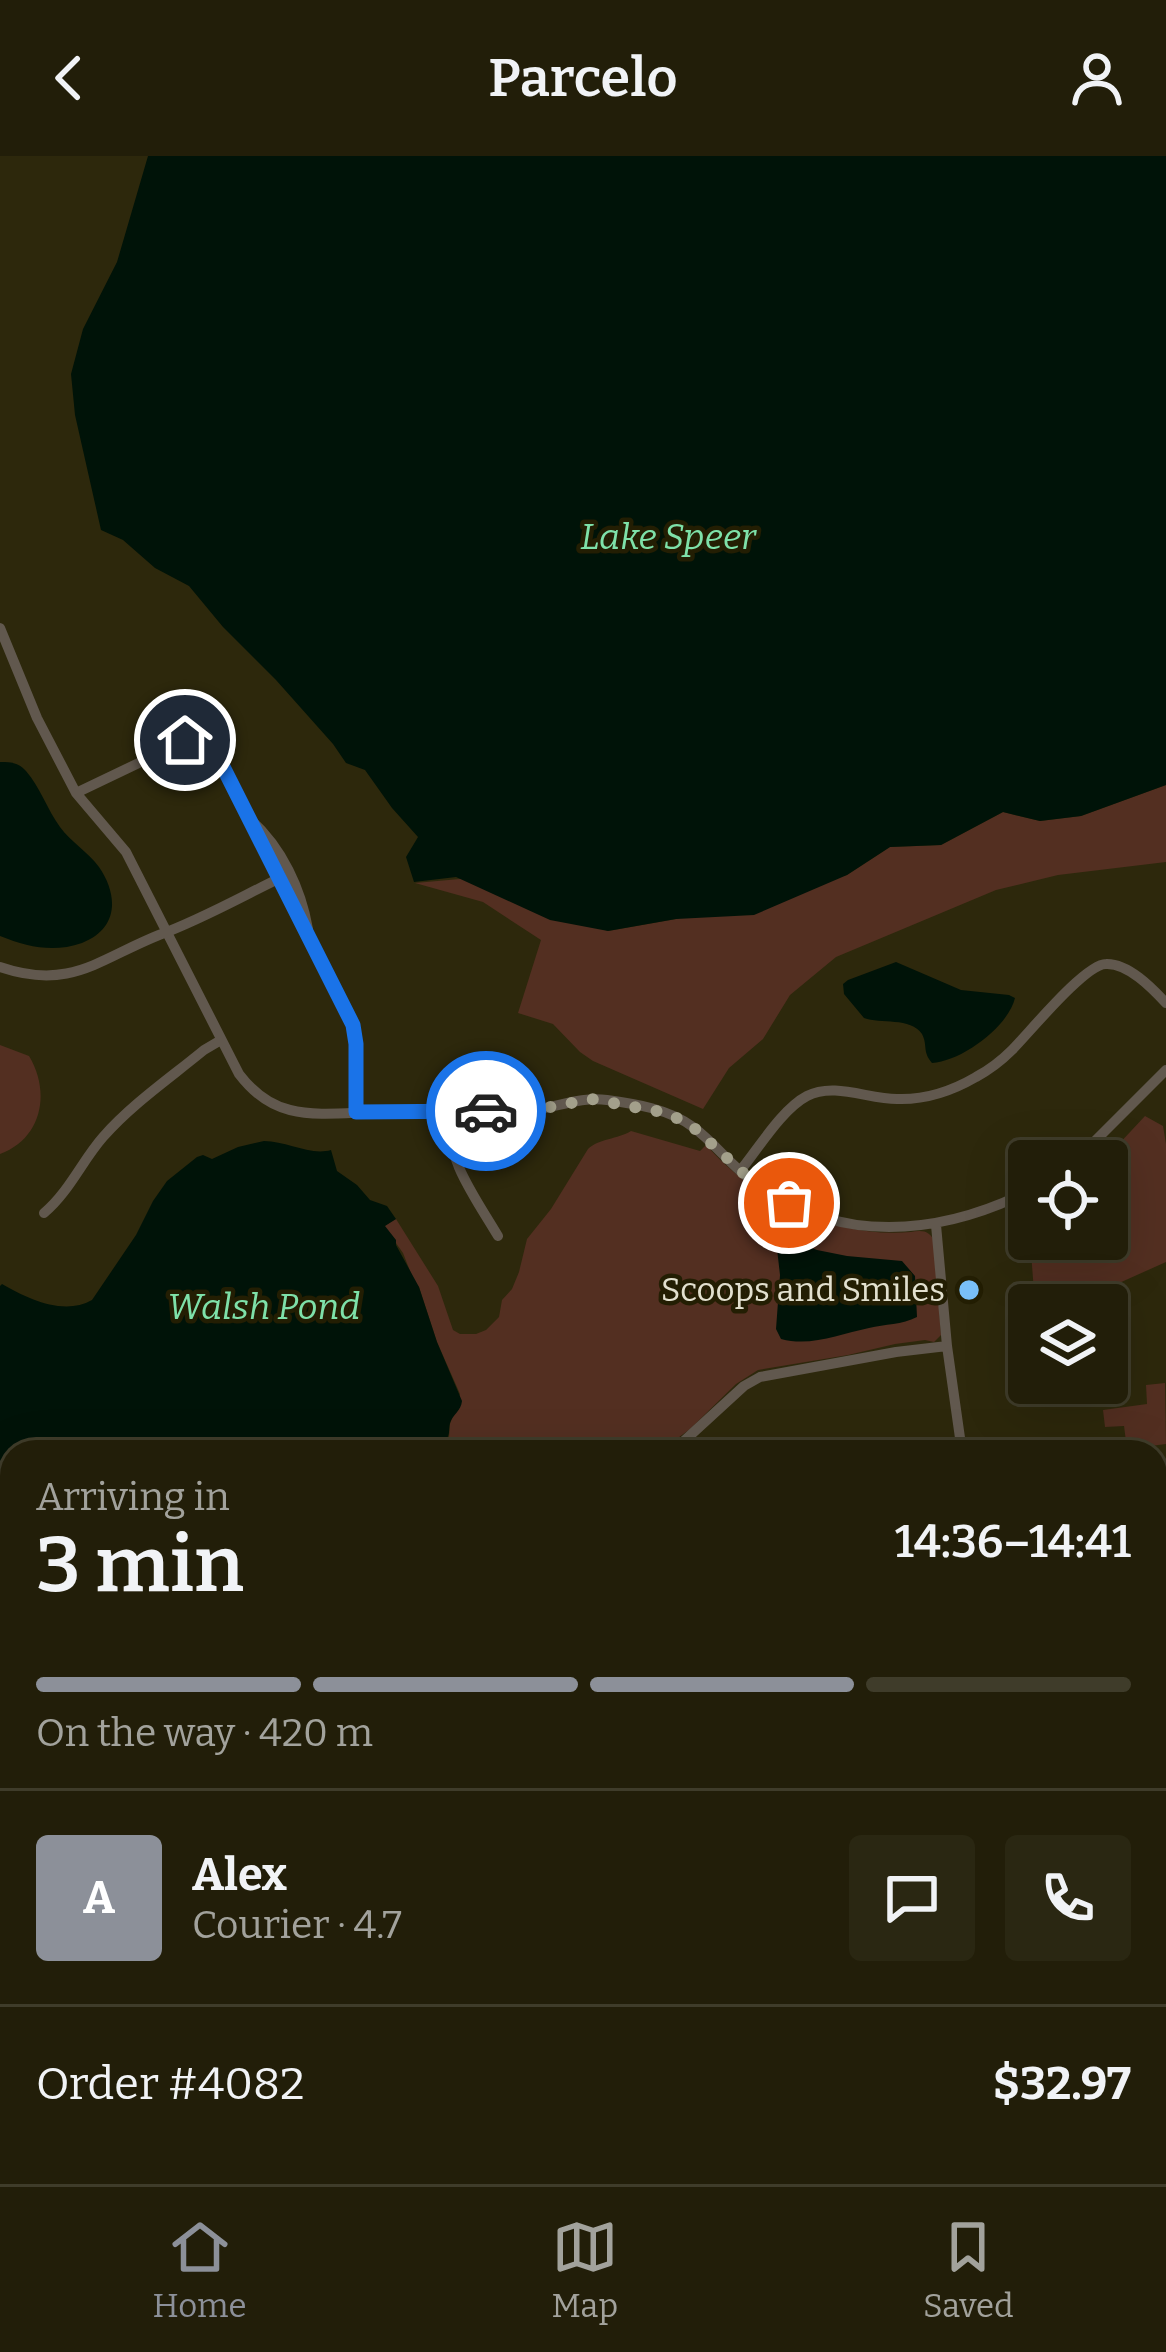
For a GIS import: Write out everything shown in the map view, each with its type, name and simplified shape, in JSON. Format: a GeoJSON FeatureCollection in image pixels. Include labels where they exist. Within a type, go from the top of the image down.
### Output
{"type":"FeatureCollection","features":[{"type":"Feature","properties":{"kind":"street"},"geometry":{"type":"LineString","coordinates":[[0,628],[37,718],[76,794],[126,852],[244,1081],[273,1104],[308,1112],[524,1111],[591,1099],[676,1117],[778,1198],[829,1219],[884,1228],[936,1225],[1008,1200]]}},
{"type":"Feature","properties":{"kind":"street"},"geometry":{"type":"LineString","coordinates":[[76,794],[185,740],[202,738],[213,747],[355,1030],[356,1112]]}},
{"type":"Feature","properties":{"kind":"street"},"geometry":{"type":"LineString","coordinates":[[249,818],[290,873],[309,937]]}},
{"type":"Feature","properties":{"kind":"street"},"geometry":{"type":"LineString","coordinates":[[0,967],[32,975],[75,972],[101,964],[278,879]]}},
{"type":"Feature","properties":{"kind":"street"},"geometry":{"type":"LineString","coordinates":[[740,1171],[808,1095],[833,1090],[890,1099],[918,1098],[976,1077],[1008,1054],[1099,964],[1132,974],[1166,1003]]}},
{"type":"Feature","properties":{"kind":"street"},"geometry":{"type":"LineString","coordinates":[[44,1213],[114,1125],[221,1040]]}},
{"type":"Feature","properties":{"kind":"street"},"geometry":{"type":"LineString","coordinates":[[1096,1140],[1166,1070]]}},
{"type":"Feature","properties":{"kind":"street"},"geometry":{"type":"LineString","coordinates":[[446,1112],[453,1156],[498,1236]]}},
{"type":"Feature","properties":{"kind":"street"},"geometry":{"type":"LineString","coordinates":[[936,1225],[960,1440]]}},
{"type":"Feature","properties":{"kind":"street"},"geometry":{"type":"LineString","coordinates":[[692,1440],[744,1386],[760,1377],[947,1346]]}},
{"type":"Feature","properties":{"kind":"shaded area"},"geometry":{"type":"Polygon","coordinates":[[[1166,785],[1166,862],[1058,875],[996,890],[836,957],[790,995],[763,1039],[729,1068],[703,1109],[593,1061],[553,1024],[518,1013],[541,940],[483,902],[415,883],[471,878],[608,931],[676,919],[847,875],[890,847],[941,845],[1003,812],[1040,821],[1081,816],[1166,785]]]}},
{"type":"Feature","properties":{"kind":"shaded area"},"geometry":{"type":"Polygon","coordinates":[[[0,1045],[29,1056],[41,1099],[25,1137],[0,1154],[0,1045]]]}},
{"type":"Feature","properties":{"kind":"shaded area"},"geometry":{"type":"Polygon","coordinates":[[[1145,1116],[1163,1126],[1166,1262],[1117,1284],[1033,1284],[1032,1260],[1128,1260],[1128,1140],[1123,1140],[1145,1116]]]}},
{"type":"Feature","properties":{"kind":"shaded area"},"geometry":{"type":"Polygon","coordinates":[[[631,1131],[700,1151],[706,1145],[736,1174],[805,1215],[869,1231],[929,1234],[934,1241],[941,1335],[934,1342],[895,1344],[758,1370],[675,1440],[446,1440],[460,1394],[419,1287],[384,1226],[396,1219],[438,1286],[453,1330],[476,1334],[499,1317],[502,1300],[519,1272],[527,1239],[588,1149],[631,1131]]]}},
{"type":"Feature","properties":{"kind":"shaded area"},"geometry":{"type":"Polygon","coordinates":[[[1165,1383],[1166,1440],[1126,1440],[1124,1426],[1105,1427],[1103,1410],[1147,1404],[1146,1385],[1165,1383]]]}},
{"type":"Feature","properties":{"kind":"water","name":"Lake Speer"},"geometry":{"type":"Polygon","coordinates":[[[148,156],[1166,156],[1166,785],[1081,816],[1040,821],[1003,812],[941,845],[890,847],[847,875],[754,915],[676,919],[608,931],[550,920],[456,877],[414,882],[406,857],[418,837],[365,770],[346,763],[189,586],[101,530],[75,415],[71,374],[83,329],[117,262],[148,156]]]}},
{"type":"Feature","properties":{"kind":"water"},"geometry":{"type":"Polygon","coordinates":[[[0,762],[17,764],[26,771],[60,827],[95,862],[110,889],[108,920],[82,943],[41,947],[0,936],[0,762]]]}},
{"type":"Feature","properties":{"kind":"water"},"geometry":{"type":"Polygon","coordinates":[[[896,962],[961,990],[1015,998],[1003,1020],[982,1041],[957,1056],[932,1063],[917,1029],[864,1018],[844,994],[843,984],[848,980],[896,962]]]}},
{"type":"Feature","properties":{"kind":"water","name":"Walsh Pond"},"geometry":{"type":"Polygon","coordinates":[[[264,1141],[331,1150],[337,1171],[370,1200],[387,1206],[396,1219],[385,1226],[419,1287],[462,1401],[446,1440],[0,1440],[0,1286],[58,1306],[92,1300],[167,1181],[197,1157],[212,1159],[264,1141]]]}},
{"type":"Feature","properties":{"kind":"water"},"geometry":{"type":"Polygon","coordinates":[[[780,1236],[817,1250],[902,1261],[915,1276],[917,1317],[814,1341],[781,1339],[776,1329],[780,1275],[776,1240],[780,1236]]]}},
{"type":"Feature","properties":{"kind":"way so far"},"geometry":{"type":"LineString","coordinates":[[486,1111],[531,1111],[591,1099],[667,1113],[684,1120],[751,1180],[789,1203]]}},
{"type":"Feature","properties":{"kind":"place","name":"Scoops and Smiles"},"geometry":{"type":"Point","coordinates":[969,1290]}},
{"type":"Feature","properties":{"kind":"route"},"geometry":{"type":"LineString","coordinates":[[185,740],[202,738],[213,747],[353,1025],[356,1112],[486,1111]]}}]}
